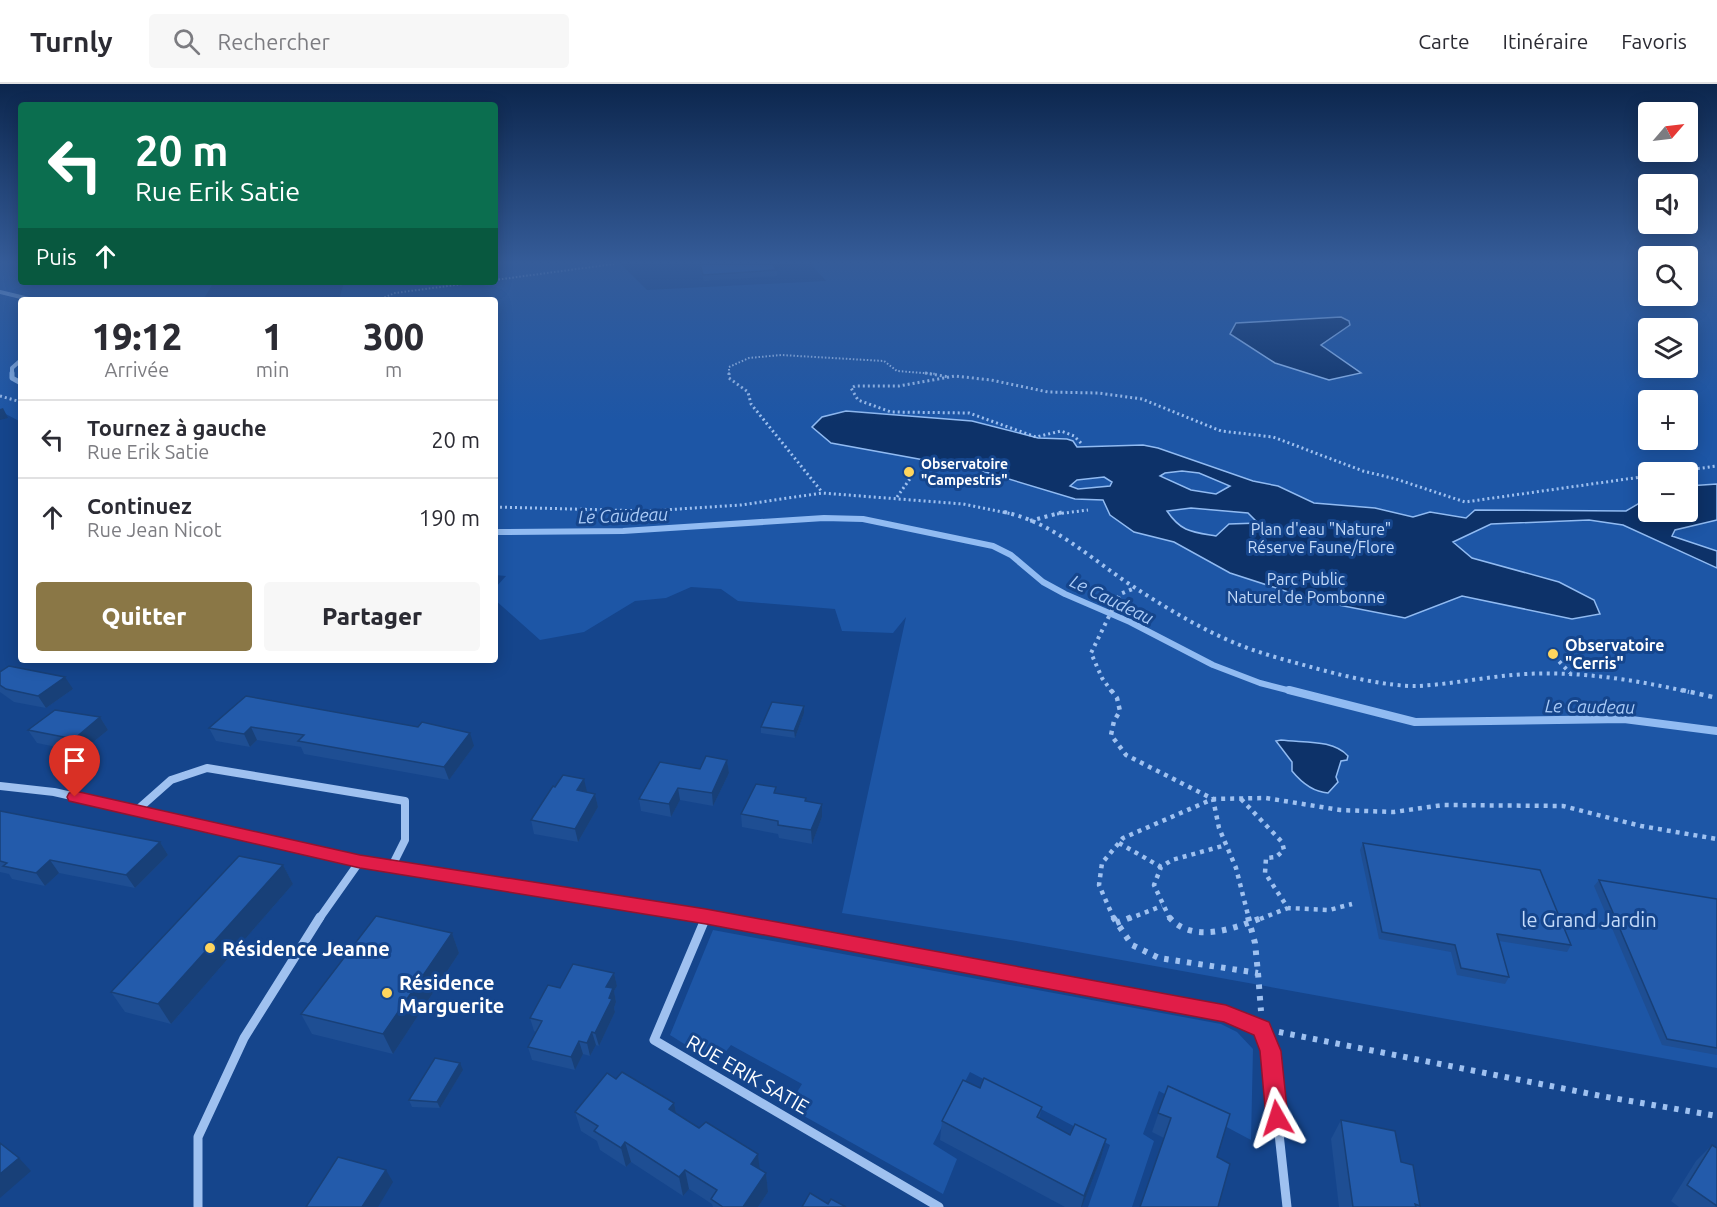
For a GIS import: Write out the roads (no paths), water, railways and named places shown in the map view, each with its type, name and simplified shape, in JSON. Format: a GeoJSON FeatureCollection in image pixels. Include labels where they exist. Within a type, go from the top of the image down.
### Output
{"type":"FeatureCollection","features":[{"type":"Feature","properties":{"kind":"street"},"geometry":{"type":"LineString","coordinates":[[136,811],[171,780],[207,768],[405,801],[405,840],[392,866]]}},
{"type":"Feature","properties":{"kind":"street"},"geometry":{"type":"LineString","coordinates":[[0,786],[54,792],[360,861],[706,916],[1226,1013],[1262,1028],[1270,1051],[1287,1207]]}},
{"type":"Feature","properties":{"kind":"street"},"geometry":{"type":"LineString","coordinates":[[198,1207],[198,1137],[244,1038],[328,905],[360,861]]}},
{"type":"Feature","properties":{"kind":"street","name":"RUE ERIK SATIE"},"geometry":{"type":"LineString","coordinates":[[706,916],[654,1040],[939,1207]]}},
{"type":"Feature","properties":{"kind":"waterway","name":"Le Caudeau"},"geometry":{"type":"LineString","coordinates":[[18,363],[12,368],[12,378],[18,381]]}},
{"type":"Feature","properties":{"kind":"waterway","name":"Le Caudeau"},"geometry":{"type":"LineString","coordinates":[[498,532],[623,531],[824,518],[863,519],[993,546],[1011,555],[1043,582],[1065,594],[1130,622],[1213,665],[1260,683],[1295,692]]}},
{"type":"Feature","properties":{"kind":"waterway","name":"Le Caudeau"},"geometry":{"type":"LineString","coordinates":[[1289,690],[1415,722],[1624,719],[1717,731]]}},
{"type":"Feature","properties":{"kind":"place","name":"Observatoire \"Campestris\""},"geometry":{"type":"Point","coordinates":[909,472]}},
{"type":"Feature","properties":{"kind":"place","name":"Observatoire \"Cerris\""},"geometry":{"type":"Point","coordinates":[1553,654]}},
{"type":"Feature","properties":{"kind":"place","name":"Résidence Jeanne"},"geometry":{"type":"Point","coordinates":[210,948]}},
{"type":"Feature","properties":{"kind":"place","name":"Résidence Marguerite"},"geometry":{"type":"Point","coordinates":[387,993]}},
{"type":"Feature","properties":{"kind":"park label","name":"Plan d'eau \"Nature\" Réserve Faune/Flore"},"geometry":{"type":"Point","coordinates":[1321,538]}},
{"type":"Feature","properties":{"kind":"park label","name":"Parc Public Naturel de Pombonne"},"geometry":{"type":"Point","coordinates":[1306,588]}},
{"type":"Feature","properties":{"kind":"park label","name":"le Grand Jardin"},"geometry":{"type":"Point","coordinates":[1589,919]}}]}
